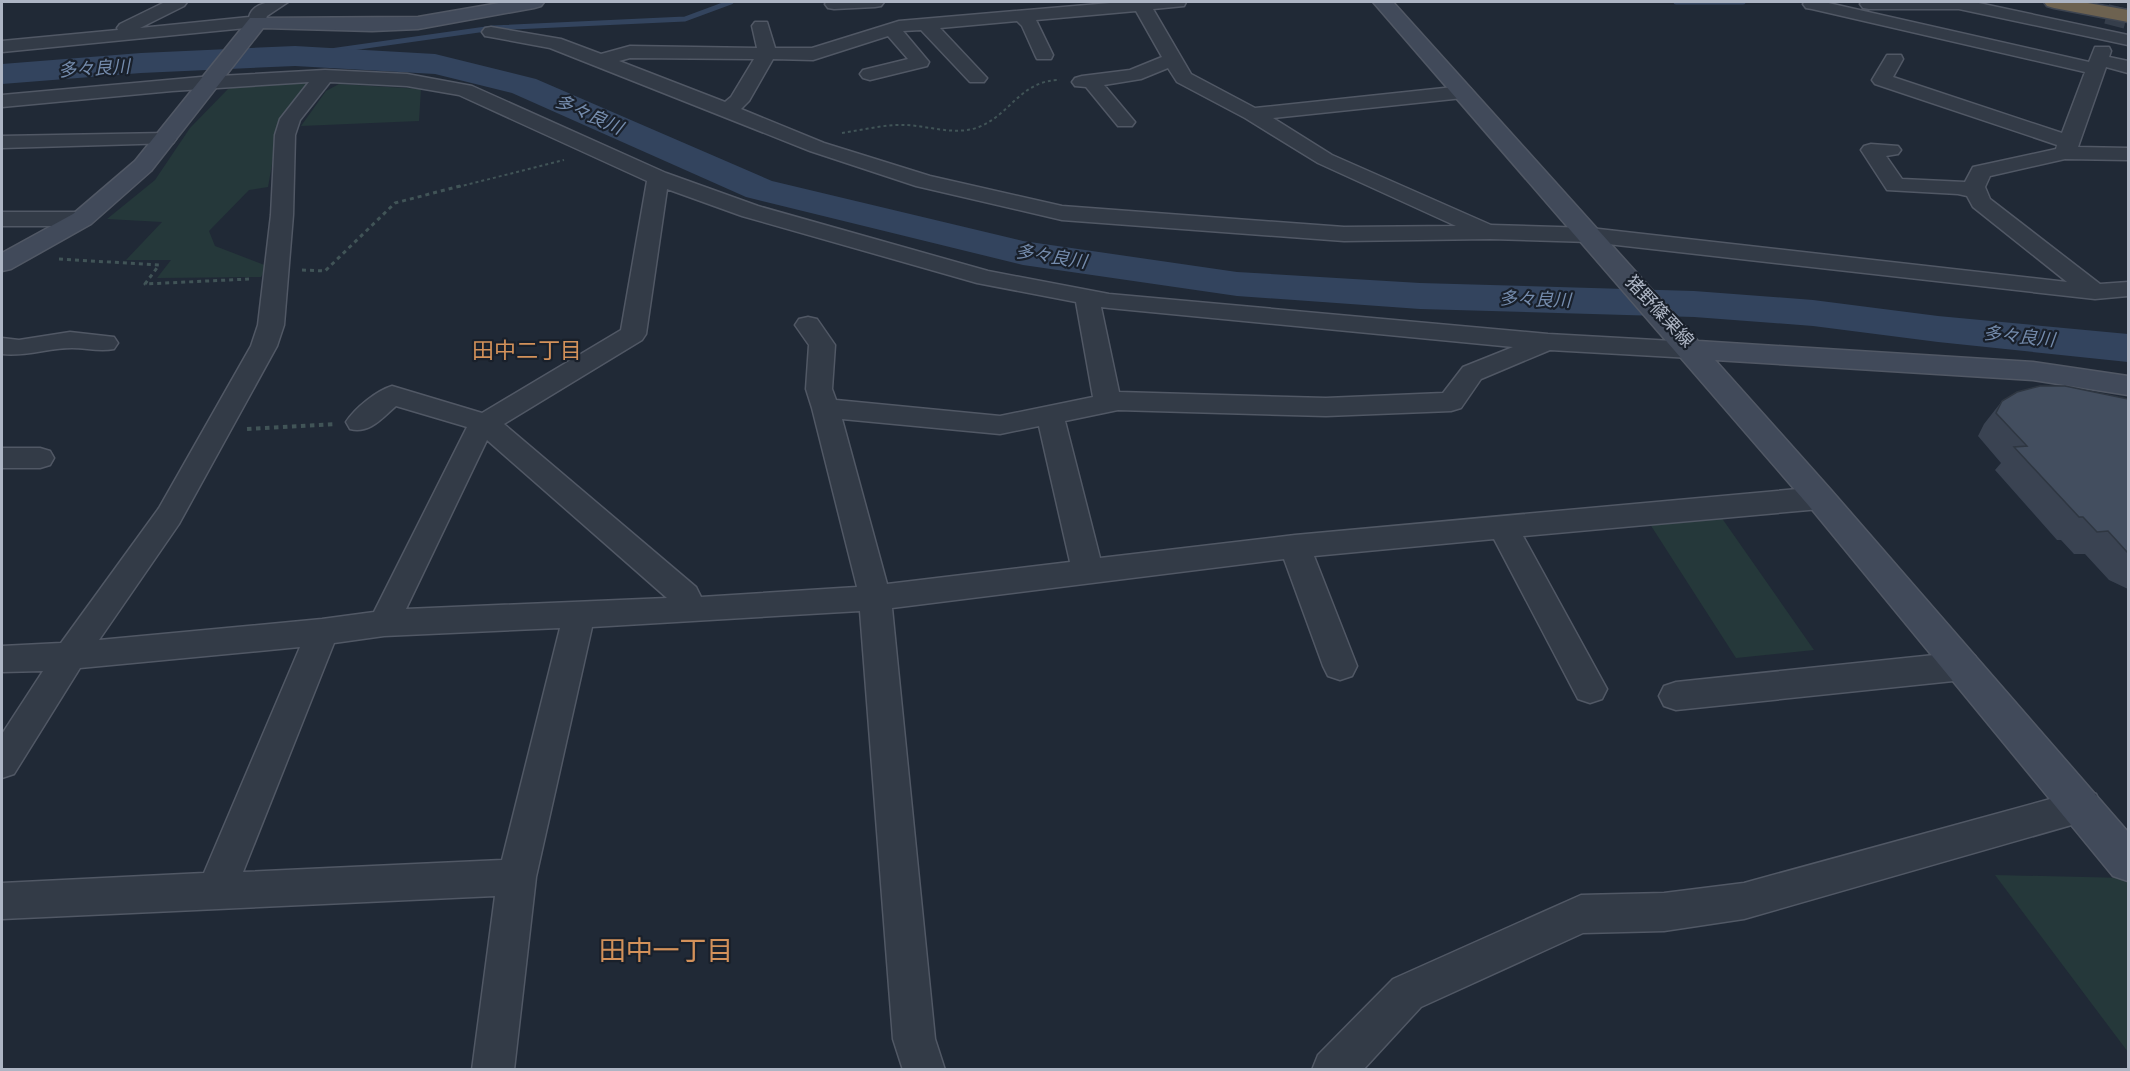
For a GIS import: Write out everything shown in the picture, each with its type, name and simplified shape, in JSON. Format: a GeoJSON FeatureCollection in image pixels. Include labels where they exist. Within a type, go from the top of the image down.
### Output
{"type":"FeatureCollection","features":[{"type":"Feature","properties":{"kind":"highway"},"geometry":{"type":"LineString","coordinates":[[2054,2],[2117,26]]}},
{"type":"Feature","properties":{"kind":"highway"},"geometry":{"type":"LineString","coordinates":[[2103,2],[2128,6]]}},
{"type":"Feature","properties":{"kind":"street"},"geometry":{"type":"LineString","coordinates":[[113,35],[178,2]]}},
{"type":"Feature","properties":{"kind":"street"},"geometry":{"type":"LineString","coordinates":[[8,260],[82,219],[143,166],[166,140],[255,25],[258,14],[279,2]]}},
{"type":"Feature","properties":{"kind":"street"},"geometry":{"type":"LineString","coordinates":[[2,47],[113,35],[255,25],[418,23],[528,2]]}},
{"type":"Feature","properties":{"kind":"street"},"geometry":{"type":"LineString","coordinates":[[834,4],[875,2],[886,30],[920,62],[870,74]]}},
{"type":"Feature","properties":{"kind":"street"},"geometry":{"type":"LineString","coordinates":[[600,60],[630,52],[813,54],[886,30],[926,24],[1141,3],[1178,2]]}},
{"type":"Feature","properties":{"kind":"street","name":"猪野篠栗線"},"geometry":{"type":"LineString","coordinates":[[1383,2],[1686,345],[2011,369],[2128,385]]}},
{"type":"Feature","properties":{"kind":"street"},"geometry":{"type":"LineString","coordinates":[[1141,3],[1184,78],[1252,114],[1325,159],[1490,232]]}},
{"type":"Feature","properties":{"kind":"street"},"geometry":{"type":"LineString","coordinates":[[1833,9],[1838,4],[1962,3],[2117,26],[2128,40]]}},
{"type":"Feature","properties":{"kind":"street"},"geometry":{"type":"LineString","coordinates":[[1812,4],[2097,64],[2128,67]]}},
{"type":"Feature","properties":{"kind":"street"},"geometry":{"type":"LineString","coordinates":[[1021,15],[1030,24],[1044,55]]}},
{"type":"Feature","properties":{"kind":"street"},"geometry":{"type":"LineString","coordinates":[[926,24],[977,78]]}},
{"type":"Feature","properties":{"kind":"street"},"geometry":{"type":"LineString","coordinates":[[727,110],[739,101],[767,53],[761,26]]}},
{"type":"Feature","properties":{"kind":"street"},"geometry":{"type":"LineString","coordinates":[[2067,147],[2097,64],[2117,26]]}},
{"type":"Feature","properties":{"kind":"street"},"geometry":{"type":"LineString","coordinates":[[2,28],[30,44]]}},
{"type":"Feature","properties":{"kind":"street"},"geometry":{"type":"LineString","coordinates":[[491,32],[554,43],[791,136],[924,181],[1062,213],[1344,234],[1490,232],[1593,238],[2095,292],[2128,289]]}},
{"type":"Feature","properties":{"kind":"street"},"geometry":{"type":"LineString","coordinates":[[1087,82],[1134,75],[1173,59]]}},
{"type":"Feature","properties":{"kind":"street"},"geometry":{"type":"LineString","coordinates":[[1894,59],[1882,80],[2067,147],[2128,154]]}},
{"type":"Feature","properties":{"kind":"street"},"geometry":{"type":"LineString","coordinates":[[2,763],[70,656],[169,516],[264,346],[271,325],[282,215],[285,135],[290,119],[325,76]]}},
{"type":"Feature","properties":{"kind":"street"},"geometry":{"type":"LineString","coordinates":[[2,101],[213,79],[325,76],[405,80],[465,90],[658,177],[750,211],[985,278],[1087,297],[1548,342],[1686,345],[1820,498],[2083,806],[2128,862]]}},
{"type":"Feature","properties":{"kind":"street"},"geometry":{"type":"LineString","coordinates":[[1087,82],[1125,122]]}},
{"type":"Feature","properties":{"kind":"street"},"geometry":{"type":"LineString","coordinates":[[1252,114],[1462,92]]}},
{"type":"Feature","properties":{"kind":"street"},"geometry":{"type":"LineString","coordinates":[[10,142],[46,118],[73,94]]}},
{"type":"Feature","properties":{"kind":"street"},"geometry":{"type":"LineString","coordinates":[[10,142],[166,140]]}},
{"type":"Feature","properties":{"kind":"street"},"geometry":{"type":"LineString","coordinates":[[2067,147],[1981,171],[1974,187],[1981,202],[2095,292]]}},
{"type":"Feature","properties":{"kind":"street"},"geometry":{"type":"LineString","coordinates":[[1891,150],[1871,150],[1895,185],[1959,187],[1977,192]]}},
{"type":"Feature","properties":{"kind":"street"},"geometry":{"type":"LineString","coordinates":[[384,623],[473,439],[485,423],[633,334],[658,177]]}},
{"type":"Feature","properties":{"kind":"street"},"geometry":{"type":"LineString","coordinates":[[2,219],[82,219]]}},
{"type":"Feature","properties":{"kind":"street"},"geometry":{"type":"LineString","coordinates":[[1087,297],[1108,403]]}},
{"type":"Feature","properties":{"kind":"street"},"geometry":{"type":"LineString","coordinates":[[808,325],[822,345],[819,389],[826,408],[875,598],[914,1040],[924,1070]]}},
{"type":"Feature","properties":{"kind":"street"},"geometry":{"type":"LineString","coordinates":[[2,346],[19,348],[70,340],[105,343]]}},
{"type":"Feature","properties":{"kind":"street"},"geometry":{"type":"LineString","coordinates":[[826,408],[1000,425],[1118,401],[1326,407],[1451,402],[1472,373],[1548,342]]}},
{"type":"Feature","properties":{"kind":"street"},"geometry":{"type":"LineString","coordinates":[[360,422],[392,394],[485,423],[685,596],[689,610]]}},
{"type":"Feature","properties":{"kind":"street"},"geometry":{"type":"LineString","coordinates":[[1050,415],[1088,571]]}},
{"type":"Feature","properties":{"kind":"street"},"geometry":{"type":"LineString","coordinates":[[2,458],[40,458]]}},
{"type":"Feature","properties":{"kind":"street"},"geometry":{"type":"LineString","coordinates":[[2,659],[70,656],[322,632],[384,623],[689,610],[875,598],[1295,546],[1820,498]]}},
{"type":"Feature","properties":{"kind":"street"},"geometry":{"type":"LineString","coordinates":[[1503,527],[1590,690]]}},
{"type":"Feature","properties":{"kind":"street"},"geometry":{"type":"LineString","coordinates":[[1295,546],[1340,666]]}},
{"type":"Feature","properties":{"kind":"street"},"geometry":{"type":"LineString","coordinates":[[494,1070],[517,877],[579,615]]}},
{"type":"Feature","properties":{"kind":"street"},"geometry":{"type":"LineString","coordinates":[[216,891],[322,632]]}},
{"type":"Feature","properties":{"kind":"street"},"geometry":{"type":"LineString","coordinates":[[1676,696],[1963,666]]}},
{"type":"Feature","properties":{"kind":"street"},"geometry":{"type":"LineString","coordinates":[[1333,1070],[1407,993],[1581,915],[1664,912],[1744,901],[2083,806]]}},
{"type":"Feature","properties":{"kind":"street"},"geometry":{"type":"LineString","coordinates":[[2,901],[517,877]]}},
{"type":"Feature","properties":{"kind":"path"},"geometry":{"type":"LineString","coordinates":[[791,136],[906,125],[964,130],[979,128],[995,118],[1032,85],[1042,80],[1087,82]]}},
{"type":"Feature","properties":{"kind":"path"},"geometry":{"type":"LineString","coordinates":[[8,260],[159,265],[145,284],[325,271],[395,203],[600,151]]}},
{"type":"Feature","properties":{"kind":"path"},"geometry":{"type":"LineString","coordinates":[[218,430],[278,429],[360,422]]}},
{"type":"Feature","properties":{"kind":"shaded area"},"geometry":{"type":"Polygon","coordinates":[[[311,83],[279,125],[268,187],[249,190],[209,231],[215,246],[267,266],[261,277],[157,278],[171,260],[126,260],[162,222],[107,219],[155,180],[190,128],[228,89],[241,84],[311,83]]]}},
{"type":"Feature","properties":{"kind":"shaded area"},"geometry":{"type":"Polygon","coordinates":[[[339,84],[421,89],[419,121],[301,126],[326,91],[339,84]]]}},
{"type":"Feature","properties":{"kind":"shaded area"},"geometry":{"type":"Polygon","coordinates":[[[1719,514],[1814,650],[1736,658],[1648,521],[1719,514]]]}},
{"type":"Feature","properties":{"kind":"shaded area"},"geometry":{"type":"Polygon","coordinates":[[[1995,875],[2126,878],[2128,881],[2128,1052],[1995,875]]]}},
{"type":"Feature","properties":{"kind":"building"},"geometry":{"type":"Polygon","coordinates":[[[2040,386],[2065,386],[2128,399],[2128,553],[2108,531],[2097,532],[2083,517],[2079,517],[2014,447],[2027,446],[1996,413],[2002,401],[2017,392],[2040,386]]]}},
{"type":"Feature","properties":{"kind":"waterway"},"geometry":{"type":"LineString","coordinates":[[295,56],[493,28],[685,19],[731,2]]}},
{"type":"Feature","properties":{"kind":"waterway"},"geometry":{"type":"LineString","coordinates":[[1676,2],[1743,2]]}},
{"type":"Feature","properties":{"kind":"waterway","name":"多々良川"},"geometry":{"type":"LineString","coordinates":[[2,74],[141,63],[295,56],[435,64],[524,86],[759,189],[1023,253],[1237,284],[1420,296],[1694,304],[1813,313],[1938,329],[2128,348]]}},
{"type":"Feature","properties":{"kind":"tunnel"},"geometry":{"type":"LineString","coordinates":[[2114,26],[2120,2]]}},
{"type":"Feature","properties":{"kind":"district","name":"田中二丁目"},"geometry":{"type":"Point","coordinates":[527,350]}},
{"type":"Feature","properties":{"kind":"district","name":"田中一丁目"},"geometry":{"type":"Point","coordinates":[666,951]}}]}
